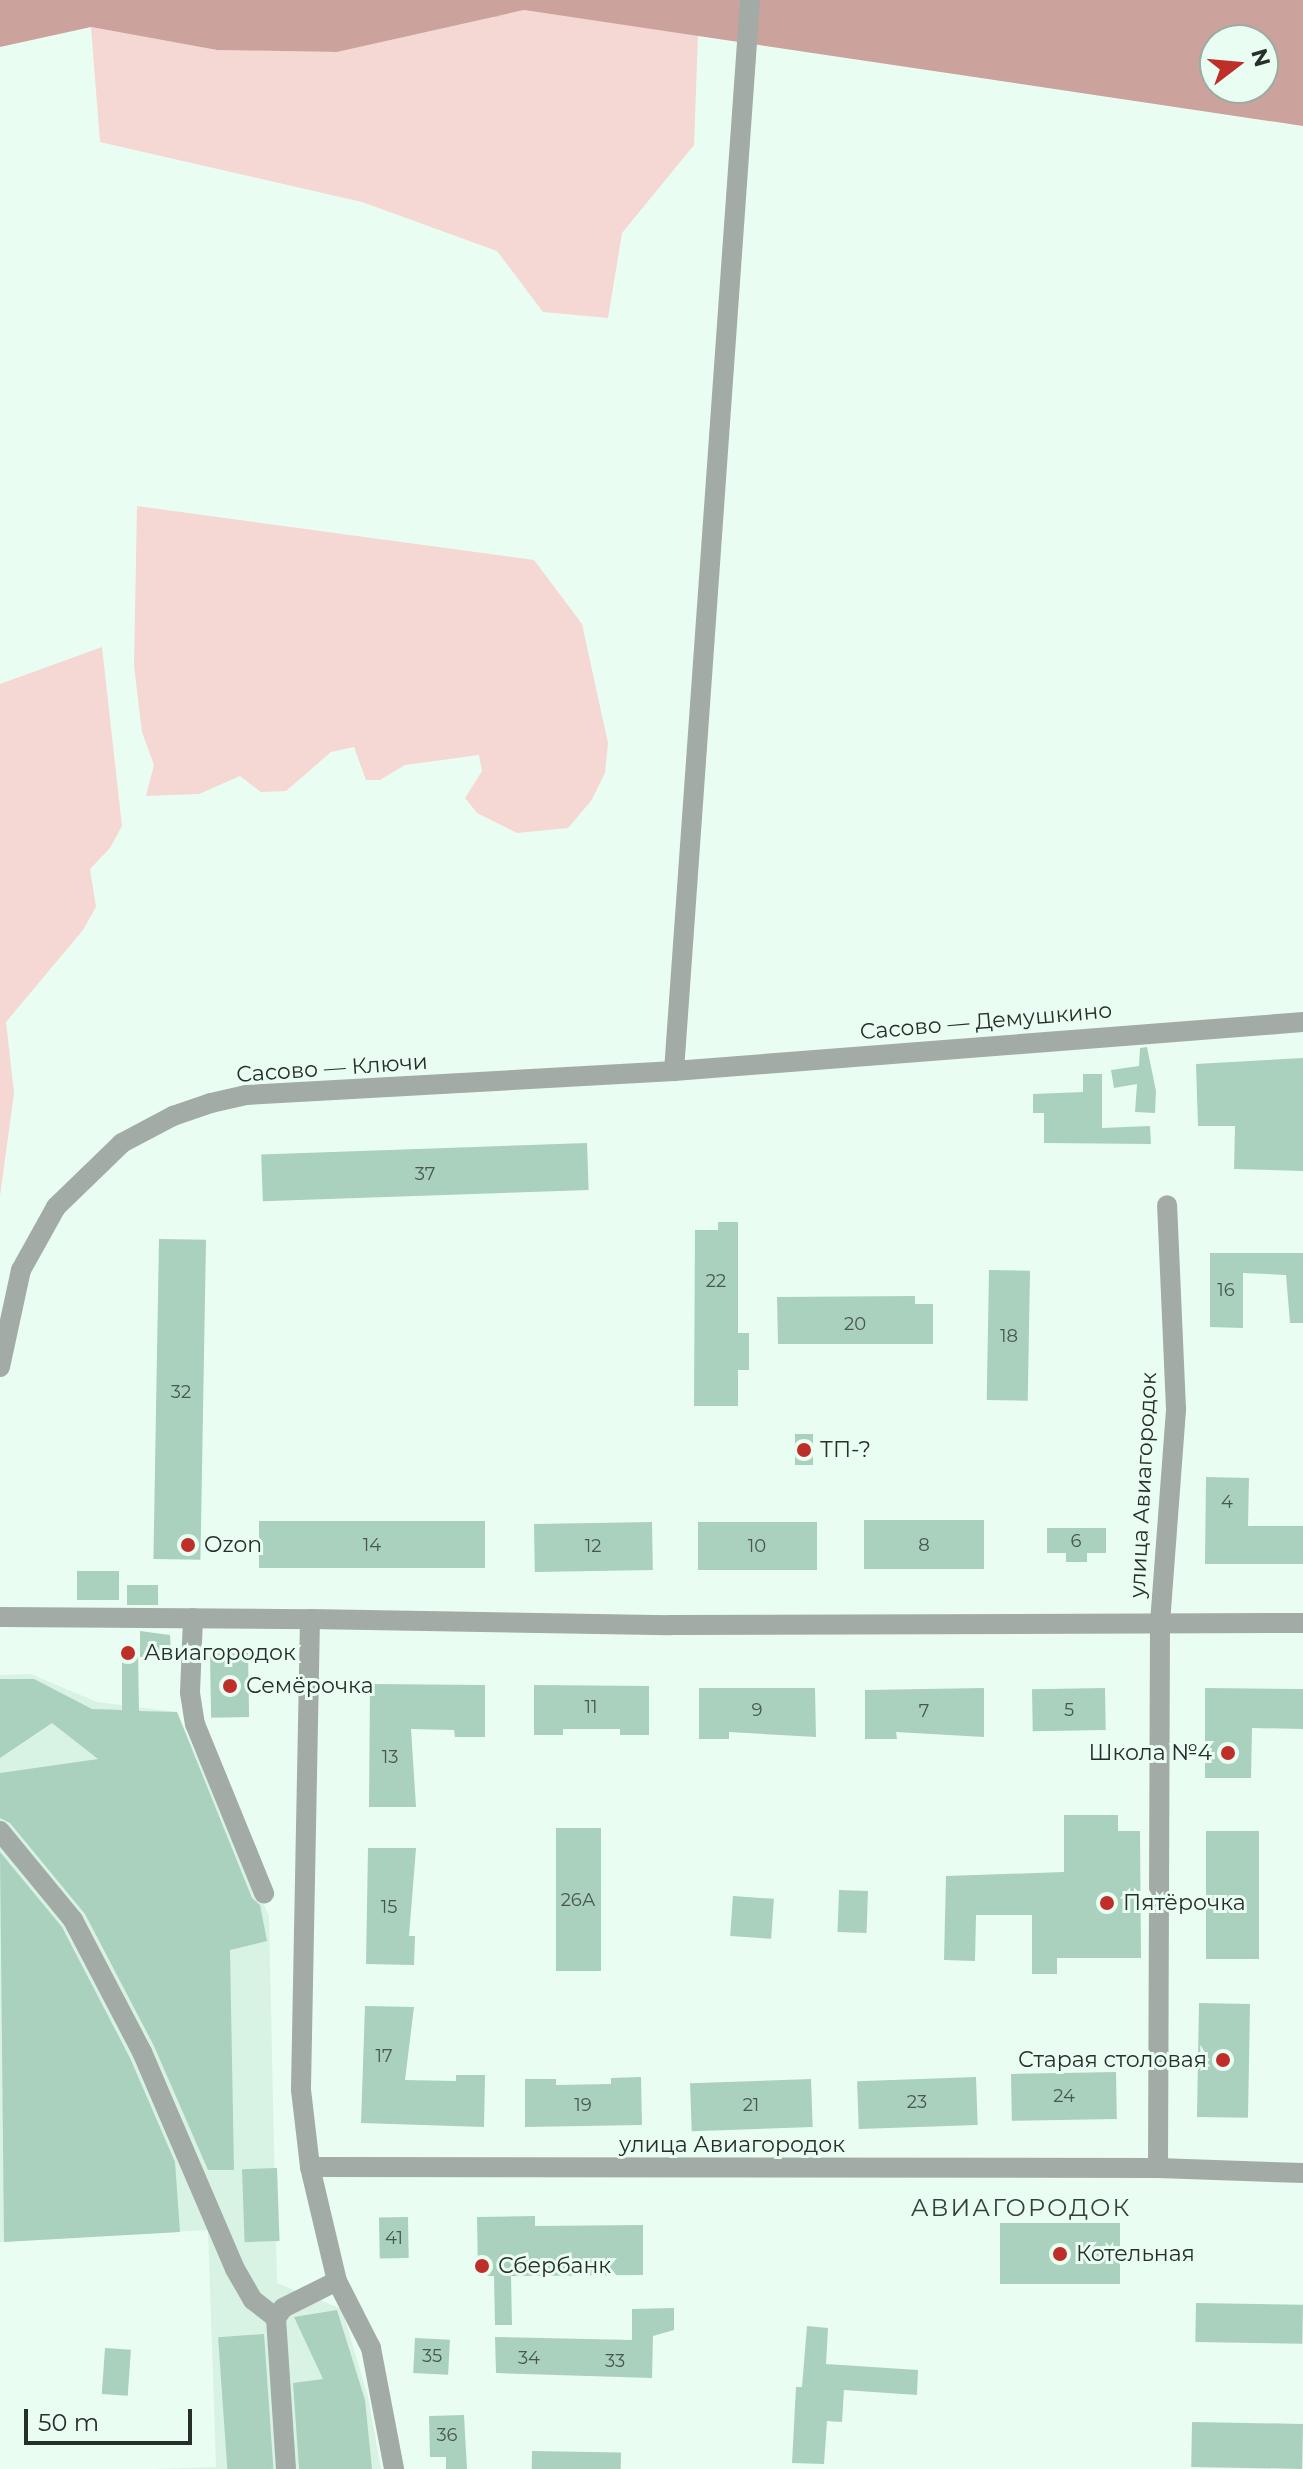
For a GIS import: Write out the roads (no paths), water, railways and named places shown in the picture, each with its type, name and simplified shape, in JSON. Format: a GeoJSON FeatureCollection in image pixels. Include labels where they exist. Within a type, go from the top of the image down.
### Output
{"type":"FeatureCollection","features":[{"type":"Feature","properties":{"kind":"street"},"geometry":{"type":"LineString","coordinates":[[674,1071],[750,0]]}},
{"type":"Feature","properties":{"kind":"street","name":"Сасово — Демушкино"},"geometry":{"type":"LineString","coordinates":[[674,1071],[1303,1022]]}},
{"type":"Feature","properties":{"kind":"street","name":"Сасово — Ключи"},"geometry":{"type":"LineString","coordinates":[[0,1367],[21,1270],[56,1207],[98,1162],[173,1116],[246,1095],[674,1071]]}},
{"type":"Feature","properties":{"kind":"street","name":"улица Авиагородок"},"geometry":{"type":"LineString","coordinates":[[310,2167],[1158,2168],[1160,1623],[1176,1409],[1167,1205]]}},
{"type":"Feature","properties":{"kind":"street","name":"улица Авиагородок"},"geometry":{"type":"LineString","coordinates":[[0,1617],[670,1625],[1160,1623]]}},
{"type":"Feature","properties":{"kind":"street"},"geometry":{"type":"LineString","coordinates":[[193,1618],[190,1693],[195,1724],[264,1893]]}},
{"type":"Feature","properties":{"kind":"street"},"geometry":{"type":"LineString","coordinates":[[310,1619],[301,2090],[310,2167],[337,2281],[371,2348],[394,2469]]}},
{"type":"Feature","properties":{"kind":"street"},"geometry":{"type":"LineString","coordinates":[[1160,1623],[1303,1623]]}},
{"type":"Feature","properties":{"kind":"street"},"geometry":{"type":"LineString","coordinates":[[0,1831],[73,1920],[142,2052],[235,2269],[253,2300],[276,2318]]}},
{"type":"Feature","properties":{"kind":"street"},"geometry":{"type":"LineString","coordinates":[[1158,2168],[1303,2173]]}},
{"type":"Feature","properties":{"kind":"street"},"geometry":{"type":"LineString","coordinates":[[286,2469],[276,2318],[283,2308],[337,2281]]}},
{"type":"Feature","properties":{"kind":"place","name":"ТП-?"},"geometry":{"type":"Point","coordinates":[804,1450]}},
{"type":"Feature","properties":{"kind":"place","name":"Ozon"},"geometry":{"type":"Point","coordinates":[188,1545]}},
{"type":"Feature","properties":{"kind":"place","name":"Авиагородок"},"geometry":{"type":"Point","coordinates":[128,1653]}},
{"type":"Feature","properties":{"kind":"place","name":"Семёрочка"},"geometry":{"type":"Point","coordinates":[230,1686]}},
{"type":"Feature","properties":{"kind":"place","name":"Школа №4"},"geometry":{"type":"Point","coordinates":[1228,1753]}},
{"type":"Feature","properties":{"kind":"place","name":"Пятёрочка"},"geometry":{"type":"Point","coordinates":[1107,1903]}},
{"type":"Feature","properties":{"kind":"place","name":"Старая столовая"},"geometry":{"type":"Point","coordinates":[1223,2060]}},
{"type":"Feature","properties":{"kind":"place","name":"Котельная"},"geometry":{"type":"Point","coordinates":[1060,2254]}},
{"type":"Feature","properties":{"kind":"place","name":"Сбербанк"},"geometry":{"type":"Point","coordinates":[482,2266]}},
{"type":"Feature","properties":{"kind":"district","name":"АВИАГОРОДОК"},"geometry":{"type":"Point","coordinates":[1021,2208]}}]}
